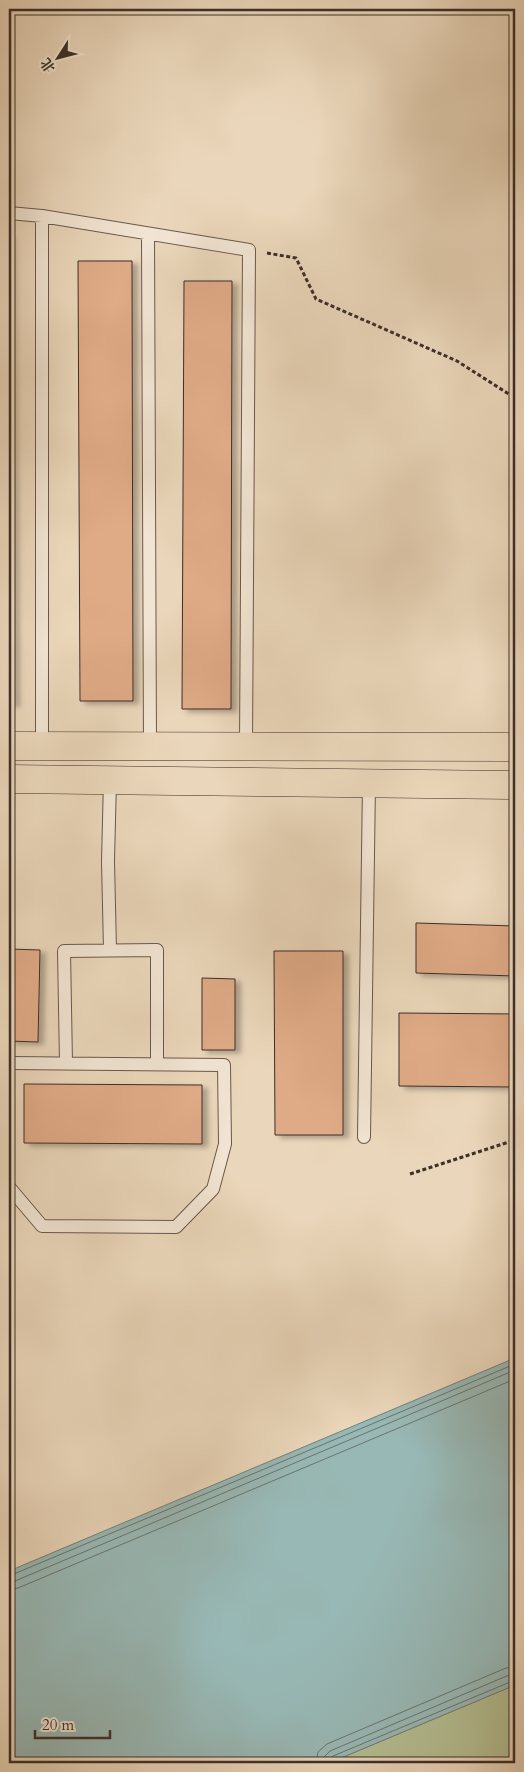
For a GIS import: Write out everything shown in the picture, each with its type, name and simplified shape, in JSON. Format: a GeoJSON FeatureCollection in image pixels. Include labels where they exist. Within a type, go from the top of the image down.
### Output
{"type":"FeatureCollection","features":[{"type":"Feature","properties":{"kind":"main road"},"geometry":{"type":"LineString","coordinates":[[9,746],[515,747]]}},
{"type":"Feature","properties":{"kind":"main road"},"geometry":{"type":"LineString","coordinates":[[9,778],[515,786]]}},
{"type":"Feature","properties":{"kind":"lane"},"geometry":{"type":"LineString","coordinates":[[9,213],[42,216],[249,250],[246,746]]}},
{"type":"Feature","properties":{"kind":"lane"},"geometry":{"type":"LineString","coordinates":[[42,216],[42,746]]}},
{"type":"Feature","properties":{"kind":"lane"},"geometry":{"type":"LineString","coordinates":[[148,234],[150,746]]}},
{"type":"Feature","properties":{"kind":"lane"},"geometry":{"type":"LineString","coordinates":[[110,780],[108,861],[110,950]]}},
{"type":"Feature","properties":{"kind":"lane"},"geometry":{"type":"LineString","coordinates":[[364,1137],[369,784]]}},
{"type":"Feature","properties":{"kind":"lane"},"geometry":{"type":"LineString","coordinates":[[66,1063],[64,951],[157,950],[157,1064]]}},
{"type":"Feature","properties":{"kind":"lane"},"geometry":{"type":"LineString","coordinates":[[9,1063],[224,1065],[226,1144],[213,1189],[176,1226],[42,1226],[9,1187]]}},
{"type":"Feature","properties":{"kind":"path"},"geometry":{"type":"LineString","coordinates":[[249,250],[296,258],[316,299],[457,362],[515,398]]}},
{"type":"Feature","properties":{"kind":"path"},"geometry":{"type":"LineString","coordinates":[[410,1174],[515,1140]]}},
{"type":"Feature","properties":{"kind":"green space"},"geometry":{"type":"Polygon","coordinates":[[[515,1685],[515,1763],[329,1763],[515,1685]]]}},
{"type":"Feature","properties":{"kind":"water"},"geometry":{"type":"Polygon","coordinates":[[[515,1358],[515,1685],[329,1763],[9,1763],[9,1571],[515,1358]]]}},
{"type":"Feature","properties":{"kind":"building"},"geometry":{"type":"Polygon","coordinates":[[[10,235],[14,704],[9,704],[10,235]]]}},
{"type":"Feature","properties":{"kind":"building"},"geometry":{"type":"Polygon","coordinates":[[[78,261],[132,261],[133,701],[80,701],[78,261]]]}},
{"type":"Feature","properties":{"kind":"building"},"geometry":{"type":"Polygon","coordinates":[[[184,281],[232,281],[231,709],[182,709],[184,281]]]}},
{"type":"Feature","properties":{"kind":"building"},"geometry":{"type":"Polygon","coordinates":[[[416,923],[515,926],[515,976],[416,973],[416,923]]]}},
{"type":"Feature","properties":{"kind":"building"},"geometry":{"type":"Polygon","coordinates":[[[9,949],[40,950],[38,1042],[9,1041],[9,949]]]}},
{"type":"Feature","properties":{"kind":"building"},"geometry":{"type":"Polygon","coordinates":[[[274,951],[343,951],[343,1135],[275,1135],[274,951]]]}},
{"type":"Feature","properties":{"kind":"building"},"geometry":{"type":"Polygon","coordinates":[[[202,978],[235,979],[235,1050],[202,1050],[202,978]]]}},
{"type":"Feature","properties":{"kind":"building"},"geometry":{"type":"Polygon","coordinates":[[[399,1013],[515,1014],[515,1087],[399,1086],[399,1013]]]}},
{"type":"Feature","properties":{"kind":"building"},"geometry":{"type":"Polygon","coordinates":[[[24,1084],[202,1085],[202,1144],[24,1143],[24,1084]]]}}]}
